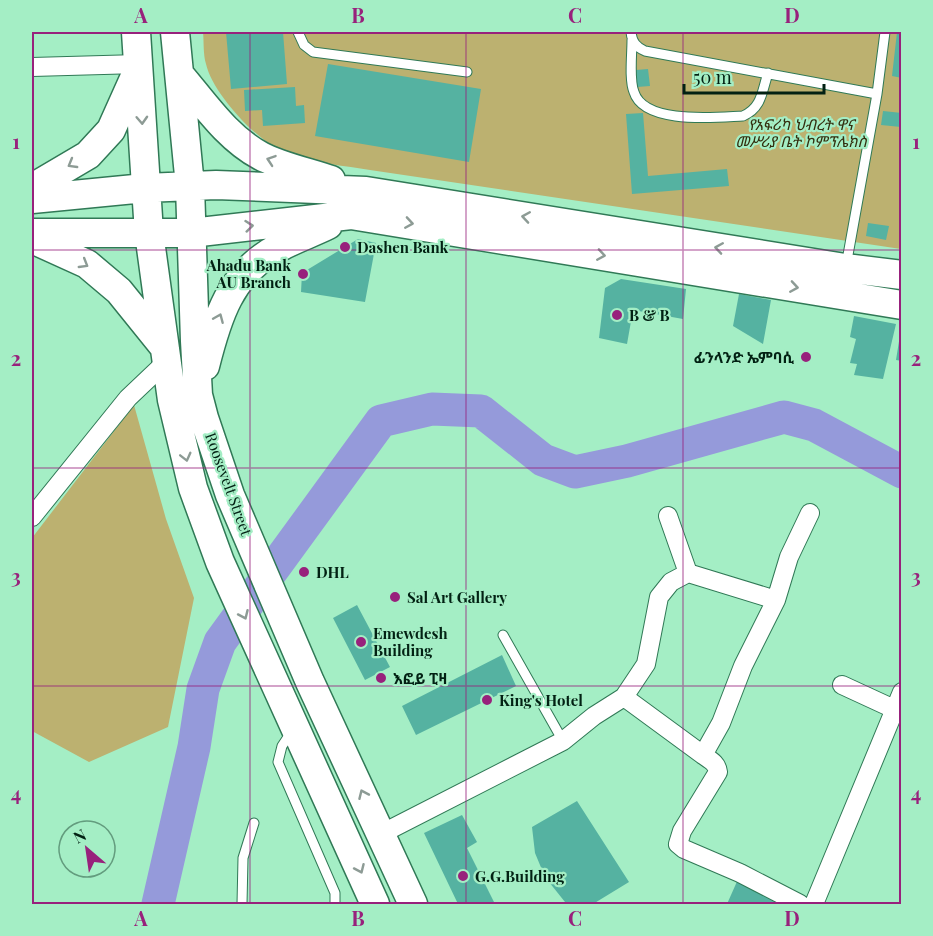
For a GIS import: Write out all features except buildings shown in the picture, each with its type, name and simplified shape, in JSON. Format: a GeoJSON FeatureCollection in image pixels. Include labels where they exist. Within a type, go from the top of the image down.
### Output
{"type":"FeatureCollection","features":[{"type":"Feature","properties":{"kind":"main road","name":"Roosevelt Street"},"geometry":{"type":"LineString","coordinates":[[136,32],[144,188],[149,233],[172,400],[193,488],[220,562],[375,904]]}},
{"type":"Feature","properties":{"kind":"main road","name":"Roosevelt Street"},"geometry":{"type":"LineString","coordinates":[[176,32],[190,186],[198,395],[230,495],[310,681],[413,904]]}},
{"type":"Feature","properties":{"kind":"main road"},"geometry":{"type":"LineString","coordinates":[[32,188],[88,155],[111,130],[139,65]]}},
{"type":"Feature","properties":{"kind":"main road"},"geometry":{"type":"LineString","coordinates":[[180,75],[220,122],[240,142],[262,157],[366,191],[843,281],[902,305]]}},
{"type":"Feature","properties":{"kind":"main road"},"geometry":{"type":"LineString","coordinates":[[32,199],[144,188],[216,185],[366,191]]}},
{"type":"Feature","properties":{"kind":"main road"},"geometry":{"type":"LineString","coordinates":[[198,395],[216,325],[229,295],[246,271],[276,249],[351,215]]}},
{"type":"Feature","properties":{"kind":"main road"},"geometry":{"type":"LineString","coordinates":[[32,233],[191,232],[351,215],[843,281],[902,275]]}},
{"type":"Feature","properties":{"kind":"main road"},"geometry":{"type":"LineString","coordinates":[[32,239],[87,264],[119,291],[166,355]]}},
{"type":"Feature","properties":{"kind":"street"},"geometry":{"type":"LineString","coordinates":[[32,68],[139,65]]}},
{"type":"Feature","properties":{"kind":"street"},"geometry":{"type":"LineString","coordinates":[[32,517],[128,398],[166,355]]}},
{"type":"Feature","properties":{"kind":"street"},"geometry":{"type":"LineString","coordinates":[[703,755],[721,723],[743,666],[776,600],[789,557],[810,513]]}},
{"type":"Feature","properties":{"kind":"street"},"geometry":{"type":"LineString","coordinates":[[668,516],[688,573]]}},
{"type":"Feature","properties":{"kind":"street"},"geometry":{"type":"LineString","coordinates":[[381,834],[562,741],[624,697],[646,664],[659,597],[671,582],[688,573],[776,600]]}},
{"type":"Feature","properties":{"kind":"street"},"geometry":{"type":"LineString","coordinates":[[842,685],[895,722]]}},
{"type":"Feature","properties":{"kind":"street"},"geometry":{"type":"LineString","coordinates":[[814,904],[895,722],[902,692]]}},
{"type":"Feature","properties":{"kind":"street"},"geometry":{"type":"LineString","coordinates":[[624,697],[717,767],[718,772],[682,831],[678,844],[684,849],[740,873],[800,904]]}},
{"type":"Feature","properties":{"kind":"lane"},"geometry":{"type":"LineString","coordinates":[[298,32],[304,45],[313,52],[466,72]]}},
{"type":"Feature","properties":{"kind":"lane"},"geometry":{"type":"LineString","coordinates":[[843,281],[877,94],[885,32]]}},
{"type":"Feature","properties":{"kind":"lane"},"geometry":{"type":"LineString","coordinates":[[632,35],[637,47],[645,51],[877,94]]}},
{"type":"Feature","properties":{"kind":"lane"},"geometry":{"type":"LineString","coordinates":[[632,35],[633,91],[637,99],[645,106],[675,118],[743,116],[753,112],[758,105],[768,73]]}},
{"type":"Feature","properties":{"kind":"lane"},"geometry":{"type":"LineString","coordinates":[[503,635],[562,741]]}},
{"type":"Feature","properties":{"kind":"lane"},"geometry":{"type":"LineString","coordinates":[[295,727],[282,746],[278,762],[335,893],[335,904]]}},
{"type":"Feature","properties":{"kind":"lane"},"geometry":{"type":"LineString","coordinates":[[242,904],[243,858],[254,823]]}},
{"type":"Feature","properties":{"kind":"green space","name":"የአፍሪካ ህብረት ዋና መሥሪያ ቤት ኮምፕሌክስ"},"geometry":{"type":"Polygon","coordinates":[[[203,32],[901,32],[901,249],[341,166],[292,156],[280,151],[253,131],[228,104],[210,76],[204,52],[203,32]]]}},
{"type":"Feature","properties":{"kind":"green space"},"geometry":{"type":"Polygon","coordinates":[[[134,405],[166,519],[194,598],[168,727],[89,762],[32,731],[32,538],[134,405]]]}},
{"type":"Feature","properties":{"kind":"waterway"},"geometry":{"type":"LineString","coordinates":[[158,904],[194,747],[203,689],[220,642],[381,421],[432,409],[481,411],[543,460],[575,472],[627,461],[784,417],[814,425],[902,472]]}},
{"type":"Feature","properties":{"kind":"place","name":"Dashen Bank"},"geometry":{"type":"Point","coordinates":[345,247]}},
{"type":"Feature","properties":{"kind":"place","name":"Ahadu Bank AU Branch"},"geometry":{"type":"Point","coordinates":[303,274]}},
{"type":"Feature","properties":{"kind":"place","name":"B & B"},"geometry":{"type":"Point","coordinates":[617,315]}},
{"type":"Feature","properties":{"kind":"place","name":"ፊንላንድ ኤምባሲ"},"geometry":{"type":"Point","coordinates":[806,357]}},
{"type":"Feature","properties":{"kind":"place","name":"DHL"},"geometry":{"type":"Point","coordinates":[304,572]}},
{"type":"Feature","properties":{"kind":"place","name":"Sal Art Gallery"},"geometry":{"type":"Point","coordinates":[395,597]}},
{"type":"Feature","properties":{"kind":"place","name":"Emewdesh Building"},"geometry":{"type":"Point","coordinates":[361,642]}},
{"type":"Feature","properties":{"kind":"place","name":"እፎይ ፒዛ"},"geometry":{"type":"Point","coordinates":[381,678]}},
{"type":"Feature","properties":{"kind":"place","name":"King's Hotel"},"geometry":{"type":"Point","coordinates":[487,700]}},
{"type":"Feature","properties":{"kind":"place","name":"G.G.Building"},"geometry":{"type":"Point","coordinates":[463,876]}}]}
